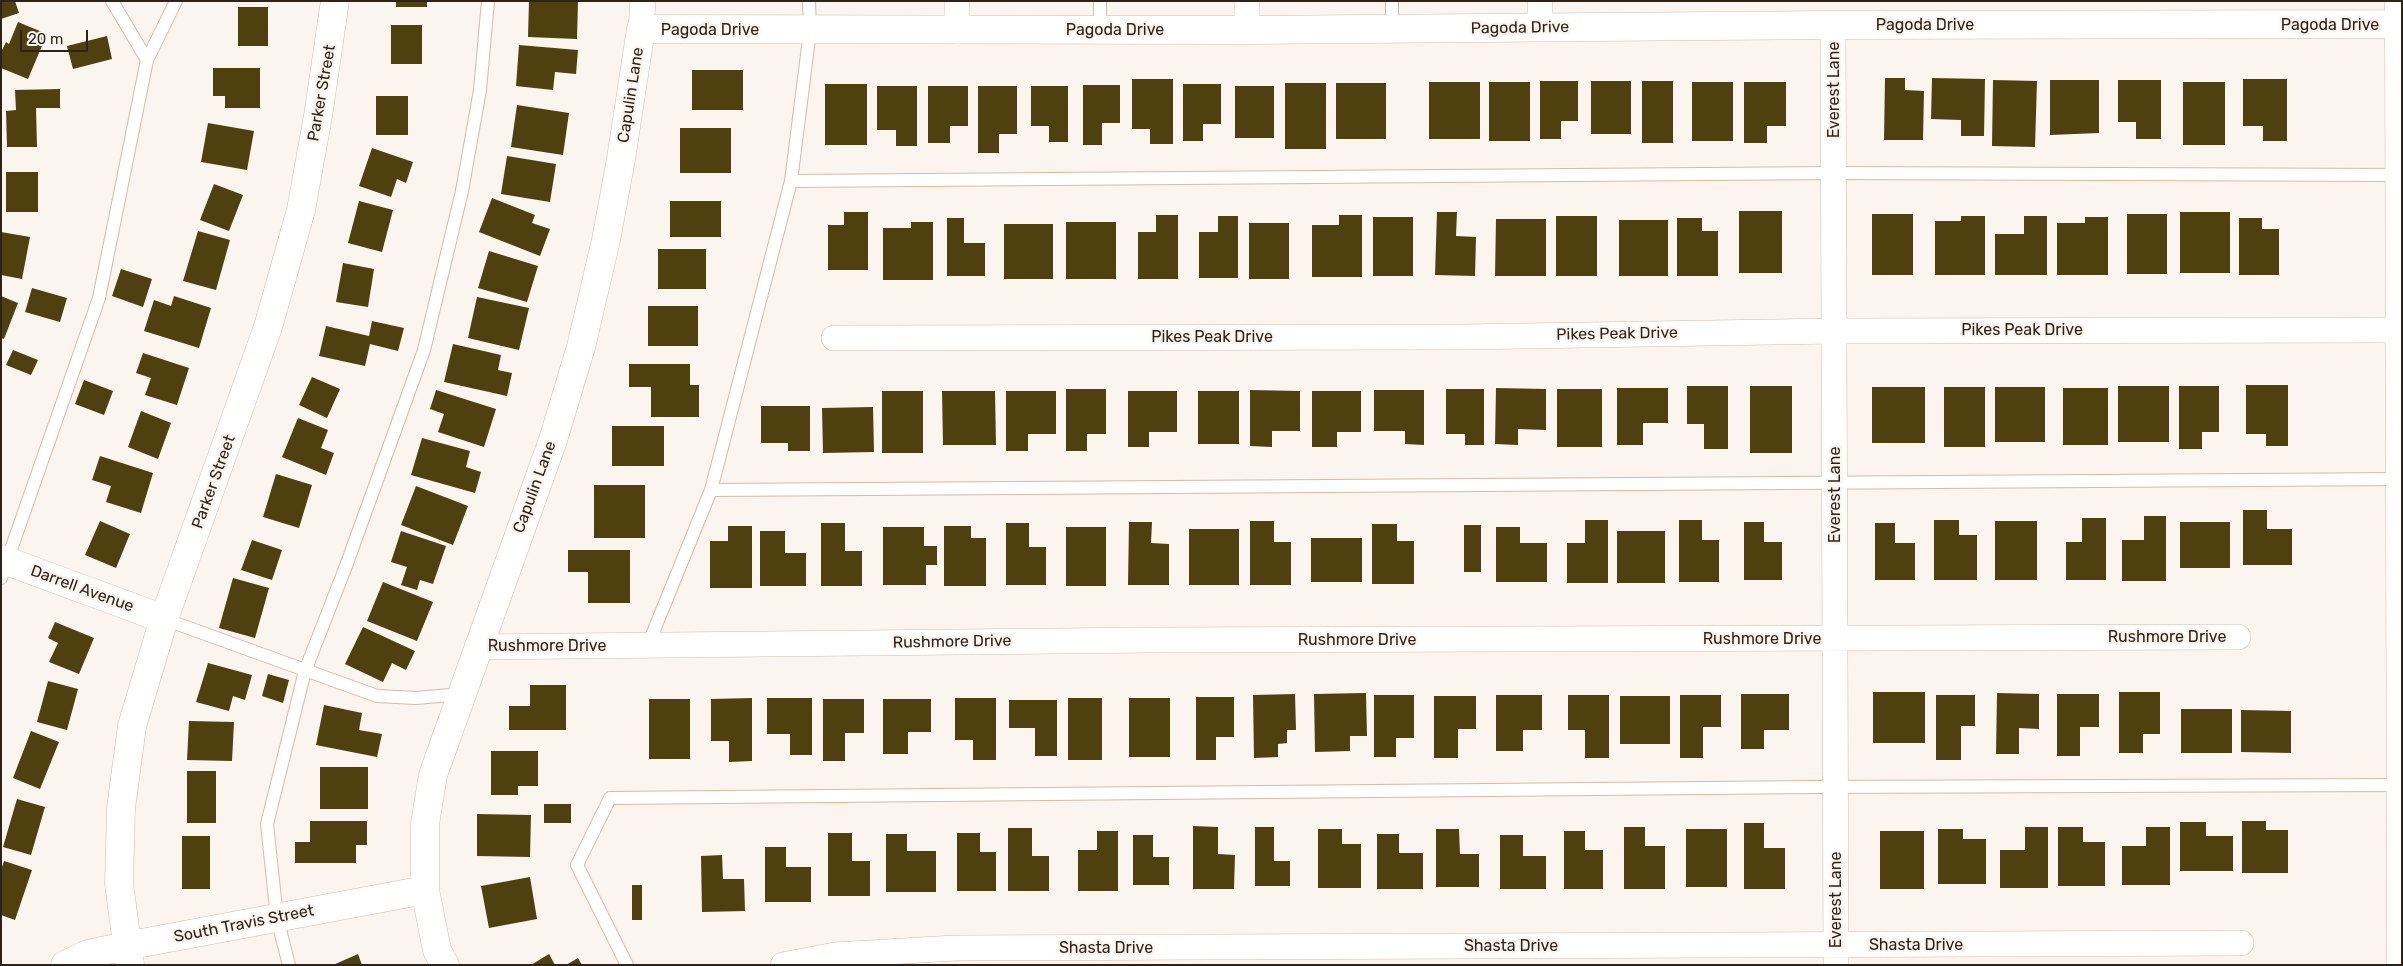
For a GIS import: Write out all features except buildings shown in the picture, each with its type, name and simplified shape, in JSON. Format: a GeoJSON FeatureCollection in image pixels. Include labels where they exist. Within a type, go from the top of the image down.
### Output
{"type":"FeatureCollection","features":[{"type":"Feature","properties":{"kind":"street","name":"Parker Street"},"geometry":{"type":"LineString","coordinates":[[128,955],[119,884],[121,808],[132,726],[164,619],[271,318],[301,210],[332,34],[335,1]]}},
{"type":"Feature","properties":{"kind":"street","name":"Capulin Lane"},"geometry":{"type":"LineString","coordinates":[[445,965],[438,950],[425,890],[425,824],[432,775],[552,440],[581,347],[606,240],[619,168],[641,29],[643,1]]}},
{"type":"Feature","properties":{"kind":"street"},"geometry":{"type":"LineString","coordinates":[[957,1],[957,31]]}},
{"type":"Feature","properties":{"kind":"street"},"geometry":{"type":"LineString","coordinates":[[1247,1],[1247,30]]}},
{"type":"Feature","properties":{"kind":"street","name":"Pagoda Drive"},"geometry":{"type":"LineString","coordinates":[[641,29],[810,31],[1392,29],[1540,14],[1833,25],[2399,13]]}},
{"type":"Feature","properties":{"kind":"street"},"geometry":{"type":"LineString","coordinates":[[2399,13],[2402,965]]}},
{"type":"Feature","properties":{"kind":"street","name":"Everest Lane"},"geometry":{"type":"LineString","coordinates":[[1833,25],[1836,955]]}},
{"type":"Feature","properties":{"kind":"street","name":"Pikes Peak Drive"},"geometry":{"type":"LineString","coordinates":[[834,338],[1462,337],[1834,331],[2400,330]]}},
{"type":"Feature","properties":{"kind":"street","name":"Darrell Avenue"},"geometry":{"type":"LineString","coordinates":[[3,566],[164,619]]}},
{"type":"Feature","properties":{"kind":"street","name":"Rushmore Drive"},"geometry":{"type":"LineString","coordinates":[[477,647],[1152,640],[2238,637]]}},
{"type":"Feature","properties":{"kind":"street","name":"South Travis Street"},"geometry":{"type":"LineString","coordinates":[[65,965],[88,954],[128,955],[277,918],[425,890]]}},
{"type":"Feature","properties":{"kind":"street","name":"Shasta Drive"},"geometry":{"type":"LineString","coordinates":[[782,965],[835,956],[955,948],[1836,955],[2241,943]]}},
{"type":"Feature","properties":{"kind":"lane"},"geometry":{"type":"LineString","coordinates":[[112,1],[146,60]]}},
{"type":"Feature","properties":{"kind":"lane"},"geometry":{"type":"LineString","coordinates":[[3,566],[99,298],[146,60],[176,1]]}},
{"type":"Feature","properties":{"kind":"lane"},"geometry":{"type":"LineString","coordinates":[[289,965],[277,918],[267,824],[305,671],[346,566],[424,350],[462,191],[480,90],[488,1]]}},
{"type":"Feature","properties":{"kind":"lane"},"geometry":{"type":"LineString","coordinates":[[648,645],[711,490],[791,181],[810,31],[809,1]]}},
{"type":"Feature","properties":{"kind":"lane"},"geometry":{"type":"LineString","coordinates":[[1100,1],[1100,30]]}},
{"type":"Feature","properties":{"kind":"lane"},"geometry":{"type":"LineString","coordinates":[[1392,1],[1392,29]]}},
{"type":"Feature","properties":{"kind":"lane"},"geometry":{"type":"LineString","coordinates":[[791,181],[1834,174],[2401,175]]}},
{"type":"Feature","properties":{"kind":"lane"},"geometry":{"type":"LineString","coordinates":[[711,490],[1835,482],[2401,464]]}},
{"type":"Feature","properties":{"kind":"lane"},"geometry":{"type":"LineString","coordinates":[[164,619],[377,696],[416,698],[461,694]]}},
{"type":"Feature","properties":{"kind":"lane"},"geometry":{"type":"LineString","coordinates":[[627,965],[577,865],[610,798],[1836,787],[2401,785]]}}]}
